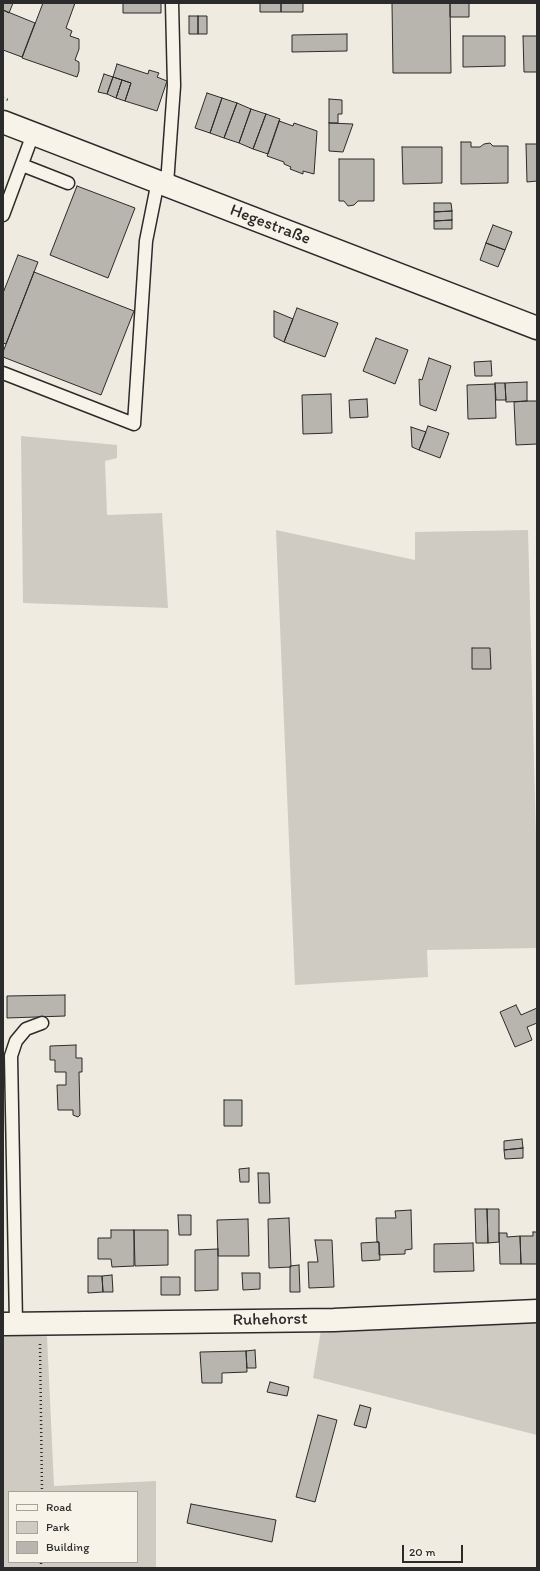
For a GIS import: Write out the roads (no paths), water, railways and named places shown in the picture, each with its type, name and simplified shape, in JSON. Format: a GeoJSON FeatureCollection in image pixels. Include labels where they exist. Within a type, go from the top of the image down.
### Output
{"type":"FeatureCollection","features":[{"type":"Feature","properties":{"kind":"street","name":"Hegestraße"},"geometry":{"type":"LineString","coordinates":[[3,122],[537,328]]}},
{"type":"Feature","properties":{"kind":"street","name":"Ruhehorst"},"geometry":{"type":"LineString","coordinates":[[10,1324],[334,1320],[537,1311]]}},
{"type":"Feature","properties":{"kind":"lane"},"geometry":{"type":"LineString","coordinates":[[3,373],[134,424],[146,241],[162,183],[174,86],[172,3]]}},
{"type":"Feature","properties":{"kind":"lane"},"geometry":{"type":"LineString","coordinates":[[3,215],[33,134]]}},
{"type":"Feature","properties":{"kind":"lane"},"geometry":{"type":"LineString","coordinates":[[22,165],[68,183]]}},
{"type":"Feature","properties":{"kind":"lane"},"geometry":{"type":"LineString","coordinates":[[10,1324],[11,1056],[16,1041],[26,1028],[42,1023]]}}]}
